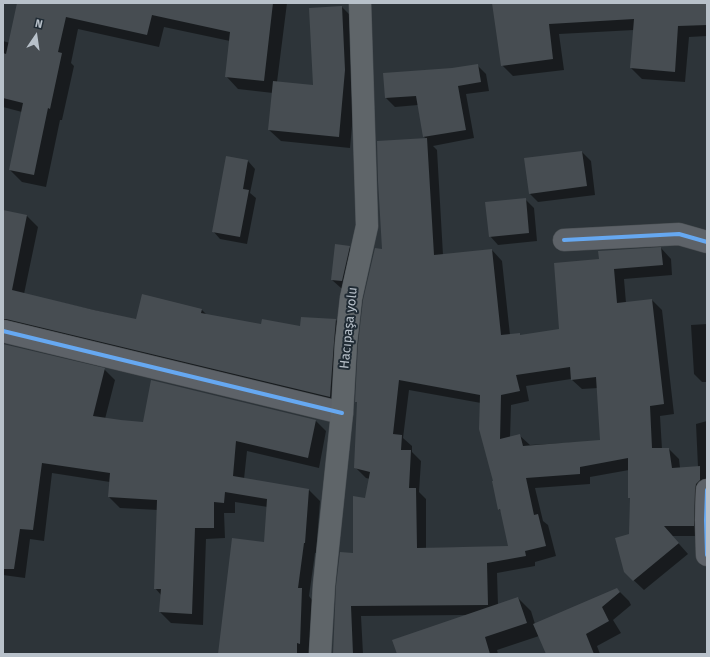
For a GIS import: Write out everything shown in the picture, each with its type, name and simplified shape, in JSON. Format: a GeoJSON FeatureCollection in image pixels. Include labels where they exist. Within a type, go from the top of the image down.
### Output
{"type":"FeatureCollection","features":[{"type":"Feature","properties":{"kind":"main road","name":"Hacıpaşa yolu"},"geometry":{"type":"LineString","coordinates":[[320,654],[324,585],[342,413],[346,343],[351,298],[367,226],[360,3]]}},
{"type":"Feature","properties":{"kind":"street"},"geometry":{"type":"LineString","coordinates":[[564,240],[679,234],[707,242]]}},
{"type":"Feature","properties":{"kind":"street"},"geometry":{"type":"LineString","coordinates":[[3,331],[342,413]]}},
{"type":"Feature","properties":{"kind":"street"},"geometry":{"type":"LineString","coordinates":[[707,490],[707,555]]}},
{"type":"Feature","properties":{"kind":"building"},"geometry":{"type":"Polygon","coordinates":[[[17,3],[273,3],[264,81],[225,77],[230,32],[152,15],[147,35],[66,17],[58,52],[62,53],[50,109],[48,108],[34,175],[9,170],[23,103],[3,98],[3,53],[6,54],[17,3]]]}},
{"type":"Feature","properties":{"kind":"building"},"geometry":{"type":"Polygon","coordinates":[[[492,3],[707,3],[707,25],[678,26],[675,72],[630,68],[634,19],[549,24],[553,59],[501,66],[492,3]]]}},
{"type":"Feature","properties":{"kind":"building"},"geometry":{"type":"Polygon","coordinates":[[[342,6],[345,70],[339,137],[268,130],[273,81],[313,85],[309,8],[342,6]]]}},
{"type":"Feature","properties":{"kind":"building"},"geometry":{"type":"Polygon","coordinates":[[[478,64],[481,82],[458,86],[466,130],[423,137],[416,96],[385,98],[383,73],[452,68],[478,64]]]}},
{"type":"Feature","properties":{"kind":"building"},"geometry":{"type":"Polygon","coordinates":[[[427,138],[434,255],[492,249],[501,335],[520,333],[520,335],[559,329],[554,263],[599,259],[598,251],[661,247],[663,265],[614,269],[617,303],[652,299],[664,404],[650,406],[652,448],[669,448],[672,468],[700,466],[700,480],[696,484],[695,490],[694,526],[664,526],[679,543],[633,581],[624,572],[615,538],[629,534],[630,498],[628,498],[628,458],[580,467],[580,474],[526,478],[534,515],[538,514],[546,546],[525,551],[526,556],[487,563],[488,605],[351,606],[353,654],[333,654],[336,586],[340,552],[353,553],[353,496],[365,498],[370,472],[354,468],[357,402],[355,402],[358,344],[363,300],[375,248],[382,249],[377,141],[427,138]],[[570,367],[516,375],[520,391],[501,395],[500,439],[520,434],[523,446],[600,440],[596,377],[571,380],[570,367]],[[399,380],[393,434],[402,435],[401,450],[411,450],[409,488],[416,488],[417,548],[508,546],[479,429],[480,395],[399,380]]]}},
{"type":"Feature","properties":{"kind":"building"},"geometry":{"type":"Polygon","coordinates":[[[582,151],[587,186],[529,194],[524,158],[582,151]]]}},
{"type":"Feature","properties":{"kind":"building"},"geometry":{"type":"Polygon","coordinates":[[[226,156],[248,160],[243,189],[249,190],[240,237],[212,232],[226,156]]]}},
{"type":"Feature","properties":{"kind":"building"},"geometry":{"type":"Polygon","coordinates":[[[526,198],[529,233],[489,237],[485,202],[526,198]]]}},
{"type":"Feature","properties":{"kind":"building"},"geometry":{"type":"Polygon","coordinates":[[[3,210],[27,215],[12,290],[136,319],[142,294],[202,309],[201,313],[261,324],[262,319],[300,326],[301,317],[336,319],[330,397],[3,319],[3,210]]]}},
{"type":"Feature","properties":{"kind":"building"},"geometry":{"type":"Polygon","coordinates":[[[335,244],[350,246],[342,281],[331,280],[335,244]]]}},
{"type":"Feature","properties":{"kind":"building"},"geometry":{"type":"Polygon","coordinates":[[[3,344],[105,368],[93,416],[143,422],[151,380],[316,420],[308,458],[236,441],[233,476],[309,489],[305,543],[298,588],[302,588],[300,644],[297,643],[297,654],[218,654],[232,538],[264,542],[267,499],[225,492],[224,503],[214,502],[214,528],[195,528],[192,614],[159,612],[161,589],[154,589],[157,500],[108,497],[110,473],[42,463],[33,530],[20,529],[14,569],[3,569],[3,344]]]}},
{"type":"Feature","properties":{"kind":"building"},"geometry":{"type":"Polygon","coordinates":[[[617,588],[620,592],[602,607],[609,621],[586,634],[594,654],[546,654],[533,624],[617,588]]]}},
{"type":"Feature","properties":{"kind":"building"},"geometry":{"type":"Polygon","coordinates":[[[518,597],[527,623],[485,637],[490,654],[397,654],[392,640],[518,597]]]}},
{"type":"Feature","properties":{"kind":"cycle path"},"geometry":{"type":"LineString","coordinates":[[564,240],[679,234],[707,242]]}},
{"type":"Feature","properties":{"kind":"cycle path"},"geometry":{"type":"LineString","coordinates":[[3,331],[342,413]]}},
{"type":"Feature","properties":{"kind":"cycle path"},"geometry":{"type":"LineString","coordinates":[[707,490],[707,555]]}}]}
